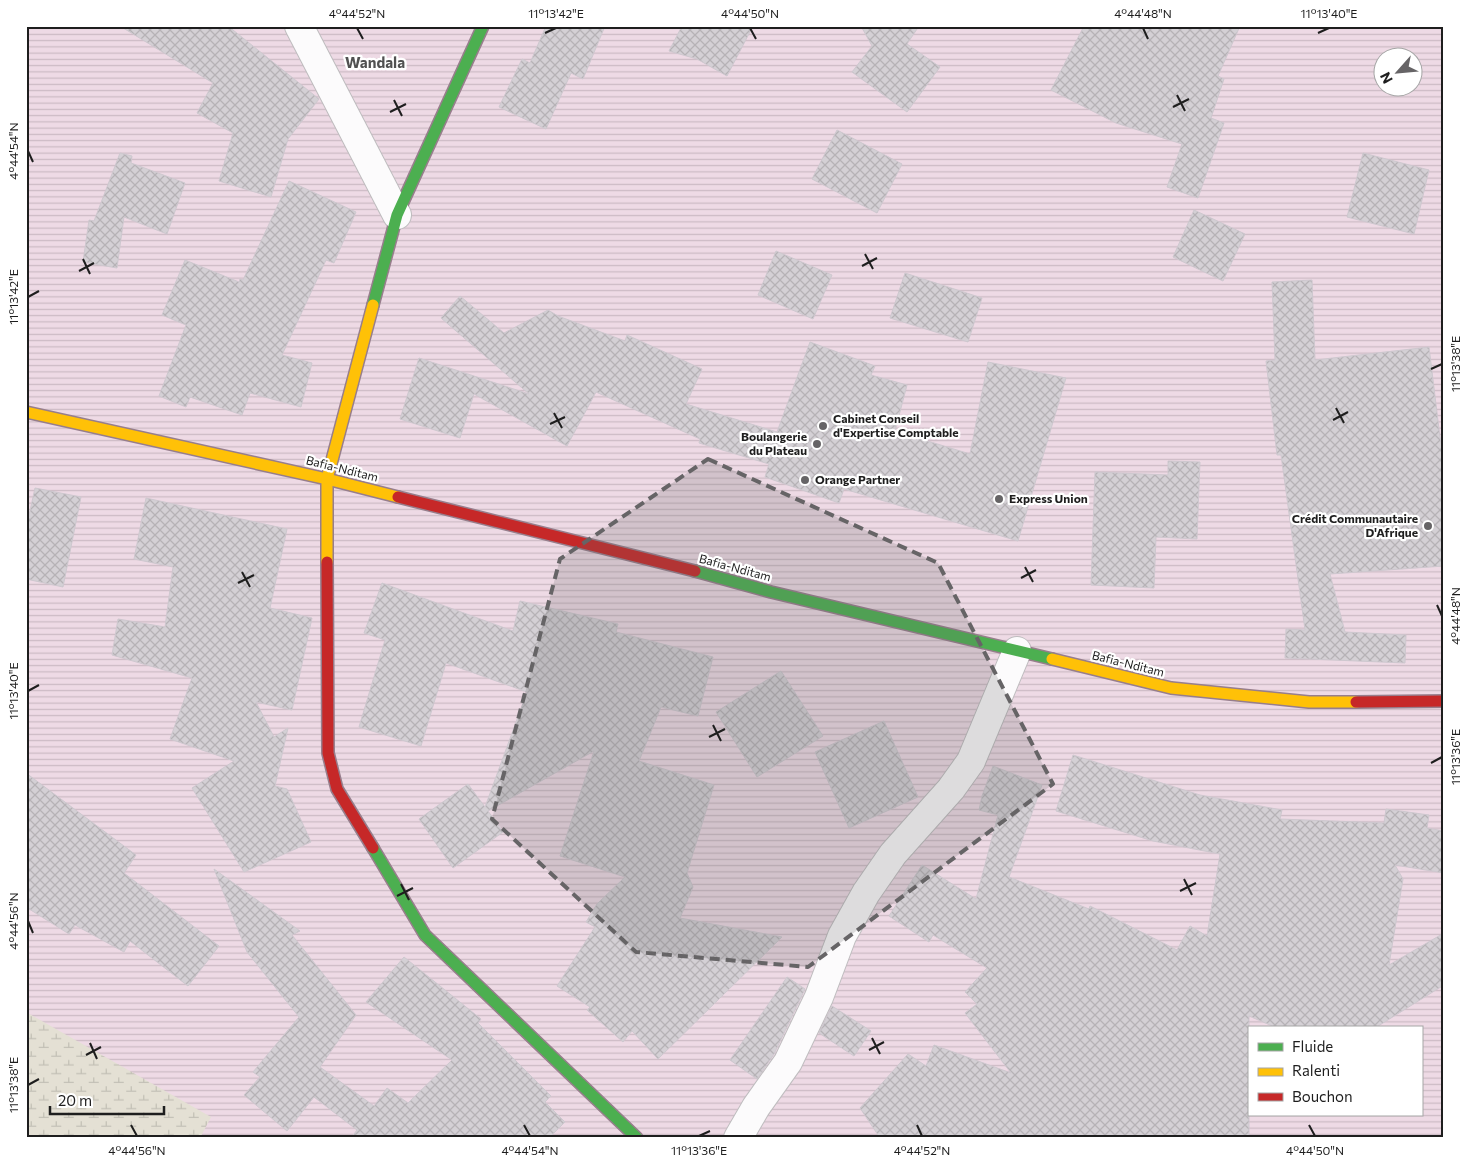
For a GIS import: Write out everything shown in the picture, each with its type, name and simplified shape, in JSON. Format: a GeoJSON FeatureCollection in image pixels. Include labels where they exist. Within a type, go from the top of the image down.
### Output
{"type":"FeatureCollection","features":[{"type":"Feature","properties":{"kind":"main road"},"geometry":{"type":"LineString","coordinates":[[483,26],[398,215],[327,480],[328,753],[337,790],[425,936],[637,1138]]}},
{"type":"Feature","properties":{"kind":"main road","name":"Bafia-Nditam"},"geometry":{"type":"LineString","coordinates":[[26,412],[327,480],[772,592],[1171,688],[1309,702],[1444,701]]}},
{"type":"Feature","properties":{"kind":"street"},"geometry":{"type":"LineString","coordinates":[[299,26],[398,215]]}},
{"type":"Feature","properties":{"kind":"street"},"geometry":{"type":"LineString","coordinates":[[738,1138],[756,1107],[788,1062],[819,997],[842,936],[866,893],[893,854],[951,789],[971,761],[1017,651]]}},
{"type":"Feature","properties":{"kind":"highlighted area"},"geometry":{"type":"Polygon","coordinates":[[[708,459],[938,563],[1053,784],[808,967],[636,952],[492,819],[560,559],[708,459]]]}},
{"type":"Feature","properties":{"kind":"shaded area"},"geometry":{"type":"Polygon","coordinates":[[[26,26],[1444,26],[1444,1138],[26,1138],[26,26]]]}},
{"type":"Feature","properties":{"kind":"green space"},"geometry":{"type":"Polygon","coordinates":[[[26,1012],[211,1117],[200,1138],[26,1138],[26,1012]]]}},
{"type":"Feature","properties":{"kind":"building"},"geometry":{"type":"Polygon","coordinates":[[[120,26],[228,26],[319,99],[288,139],[271,197],[219,181],[233,133],[197,113],[213,83],[120,26]]]}},
{"type":"Feature","properties":{"kind":"building"},"geometry":{"type":"Polygon","coordinates":[[[546,26],[605,26],[583,79],[571,73],[546,129],[499,107],[522,59],[530,63],[546,26]]]}},
{"type":"Feature","properties":{"kind":"building"},"geometry":{"type":"Polygon","coordinates":[[[682,26],[753,26],[727,76],[697,59],[669,51],[682,26]]]}},
{"type":"Feature","properties":{"kind":"building"},"geometry":{"type":"Polygon","coordinates":[[[861,26],[919,26],[907,44],[940,67],[907,112],[852,72],[872,46],[861,26]]]}},
{"type":"Feature","properties":{"kind":"building"},"geometry":{"type":"Polygon","coordinates":[[[1084,26],[1240,26],[1218,76],[1224,79],[1211,118],[1224,123],[1198,198],[1167,187],[1182,144],[1116,123],[1051,90],[1084,26]]]}},
{"type":"Feature","properties":{"kind":"building"},"geometry":{"type":"Polygon","coordinates":[[[837,130],[902,164],[877,213],[812,179],[837,130]]]}},
{"type":"Feature","properties":{"kind":"building"},"geometry":{"type":"Polygon","coordinates":[[[120,153],[132,156],[131,163],[185,183],[167,234],[124,217],[117,268],[83,262],[89,220],[94,221],[120,153]]]}},
{"type":"Feature","properties":{"kind":"building"},"geometry":{"type":"Polygon","coordinates":[[[1363,153],[1429,170],[1414,234],[1347,217],[1363,153]]]}},
{"type":"Feature","properties":{"kind":"building"},"geometry":{"type":"Polygon","coordinates":[[[289,181],[356,212],[334,263],[326,260],[282,355],[312,363],[301,407],[250,393],[242,415],[190,397],[186,407],[159,396],[186,325],[162,315],[185,260],[239,282],[240,279],[243,280],[289,181]]]}},
{"type":"Feature","properties":{"kind":"building"},"geometry":{"type":"Polygon","coordinates":[[[1194,210],[1245,234],[1223,281],[1173,257],[1194,210]]]}},
{"type":"Feature","properties":{"kind":"building"},"geometry":{"type":"Polygon","coordinates":[[[776,251],[832,275],[813,319],[758,295],[776,251]]]}},
{"type":"Feature","properties":{"kind":"building"},"geometry":{"type":"Polygon","coordinates":[[[905,273],[982,298],[968,342],[890,318],[905,273]]]}},
{"type":"Feature","properties":{"kind":"building"},"geometry":{"type":"Polygon","coordinates":[[[1312,280],[1315,360],[1429,347],[1444,457],[1444,566],[1330,574],[1345,632],[1406,635],[1405,663],[1285,658],[1286,629],[1305,630],[1281,455],[1277,455],[1266,361],[1275,360],[1272,282],[1312,280]]]}},
{"type":"Feature","properties":{"kind":"building"},"geometry":{"type":"Polygon","coordinates":[[[460,296],[504,333],[548,310],[558,316],[625,341],[627,335],[702,369],[686,404],[777,432],[810,342],[875,366],[871,375],[907,385],[895,431],[970,454],[988,362],[1066,378],[1018,541],[844,489],[839,503],[765,477],[769,464],[699,443],[700,439],[596,392],[567,446],[474,394],[460,438],[400,419],[419,358],[529,394],[441,318],[460,296]]]}},
{"type":"Feature","properties":{"kind":"building"},"geometry":{"type":"Polygon","coordinates":[[[1168,461],[1200,462],[1197,539],[1156,537],[1154,588],[1091,585],[1095,472],[1168,475],[1168,461]]]}},
{"type":"Feature","properties":{"kind":"building"},"geometry":{"type":"Polygon","coordinates":[[[35,488],[81,497],[63,587],[26,579],[26,529],[35,488]]]}},
{"type":"Feature","properties":{"kind":"building"},"geometry":{"type":"Polygon","coordinates":[[[146,498],[287,529],[270,608],[312,618],[292,710],[256,702],[274,737],[288,728],[275,786],[287,789],[311,842],[244,872],[192,788],[234,761],[170,739],[192,678],[112,655],[118,619],[165,627],[173,567],[134,559],[146,498]]]}},
{"type":"Feature","properties":{"kind":"building"},"geometry":{"type":"Polygon","coordinates":[[[382,583],[513,631],[520,601],[618,624],[616,632],[713,657],[698,716],[661,707],[639,761],[714,785],[687,873],[693,887],[680,918],[782,937],[658,1059],[632,1031],[623,1042],[587,1010],[590,1007],[557,986],[595,927],[586,922],[597,904],[625,877],[560,856],[594,751],[488,811],[503,832],[453,868],[419,819],[468,784],[485,807],[527,692],[446,663],[421,746],[359,727],[385,640],[364,633],[382,583]]]}},
{"type":"Feature","properties":{"kind":"building"},"geometry":{"type":"Polygon","coordinates":[[[781,671],[823,736],[757,777],[716,712],[781,671]]]}},
{"type":"Feature","properties":{"kind":"building"},"geometry":{"type":"Polygon","coordinates":[[[884,721],[918,797],[849,828],[815,752],[884,721]]]}},
{"type":"Feature","properties":{"kind":"building"},"geometry":{"type":"Polygon","coordinates":[[[1073,755],[1200,795],[1282,810],[1280,819],[1384,823],[1386,809],[1429,815],[1427,828],[1444,831],[1444,873],[1395,865],[1403,879],[1389,965],[1444,933],[1444,985],[1378,1026],[1272,1026],[1249,1016],[1249,1138],[880,1138],[860,1108],[908,1054],[926,1066],[934,1045],[1011,1073],[965,1013],[977,1004],[965,992],[987,968],[933,935],[929,942],[889,916],[922,865],[976,899],[998,815],[979,810],[993,766],[1042,785],[1009,877],[1089,909],[1090,906],[1177,950],[1190,926],[1207,936],[1220,854],[1153,841],[1056,811],[1073,755]]]}},
{"type":"Feature","properties":{"kind":"building"},"geometry":{"type":"Polygon","coordinates":[[[26,773],[136,855],[124,873],[219,946],[188,986],[130,941],[124,952],[75,925],[69,934],[26,907],[26,773]]]}},
{"type":"Feature","properties":{"kind":"building"},"geometry":{"type":"Polygon","coordinates":[[[214,869],[300,931],[292,935],[356,1015],[320,1067],[374,1106],[387,1088],[408,1103],[452,1060],[366,1002],[404,957],[481,1019],[478,1023],[551,1096],[545,1102],[565,1122],[549,1138],[351,1138],[357,1130],[314,1097],[287,1131],[244,1095],[260,1077],[253,1072],[299,1017],[247,952],[214,869]]]}},
{"type":"Feature","properties":{"kind":"building"},"geometry":{"type":"Polygon","coordinates":[[[787,977],[805,989],[774,1054],[757,1079],[730,1060],[787,977]]]}},
{"type":"Feature","properties":{"kind":"building"},"geometry":{"type":"Polygon","coordinates":[[[832,1006],[871,1031],[854,1056],[819,1033],[832,1006]]]}},
{"type":"Feature","properties":{"kind":"traffic: fast"},"geometry":{"type":"LineString","coordinates":[[373,305],[397,215],[483,26]]}},
{"type":"Feature","properties":{"kind":"traffic: fast"},"geometry":{"type":"LineString","coordinates":[[695,571],[771,592],[1052,659]]}},
{"type":"Feature","properties":{"kind":"traffic: fast"},"geometry":{"type":"LineString","coordinates":[[373,848],[425,935],[637,1138]]}},
{"type":"Feature","properties":{"kind":"traffic: slow"},"geometry":{"type":"LineString","coordinates":[[327,562],[327,479],[373,305]]}},
{"type":"Feature","properties":{"kind":"traffic: slow"},"geometry":{"type":"LineString","coordinates":[[26,412],[327,479],[398,497]]}},
{"type":"Feature","properties":{"kind":"traffic: slow"},"geometry":{"type":"LineString","coordinates":[[1052,659],[1171,688],[1309,702],[1356,702]]}},
{"type":"Feature","properties":{"kind":"traffic: jam"},"geometry":{"type":"LineString","coordinates":[[398,497],[695,571]]}},
{"type":"Feature","properties":{"kind":"traffic: jam"},"geometry":{"type":"LineString","coordinates":[[327,562],[328,753],[337,789],[373,848]]}},
{"type":"Feature","properties":{"kind":"traffic: jam"},"geometry":{"type":"LineString","coordinates":[[1356,702],[1444,701]]}},
{"type":"Feature","properties":{"kind":"place","name":"Cabinet Conseil d'Expertise Comptable"},"geometry":{"type":"Point","coordinates":[823,426]}},
{"type":"Feature","properties":{"kind":"place","name":"Boulangerie du Plateau"},"geometry":{"type":"Point","coordinates":[817,444]}},
{"type":"Feature","properties":{"kind":"place","name":"Orange Partner"},"geometry":{"type":"Point","coordinates":[805,480]}},
{"type":"Feature","properties":{"kind":"place","name":"Express Union"},"geometry":{"type":"Point","coordinates":[999,499]}},
{"type":"Feature","properties":{"kind":"place","name":"Crédit Communautaire D'Afrique"},"geometry":{"type":"Point","coordinates":[1428,526]}},
{"type":"Feature","properties":{"kind":"district","name":"Wandala"},"geometry":{"type":"Point","coordinates":[375,63]}}]}
